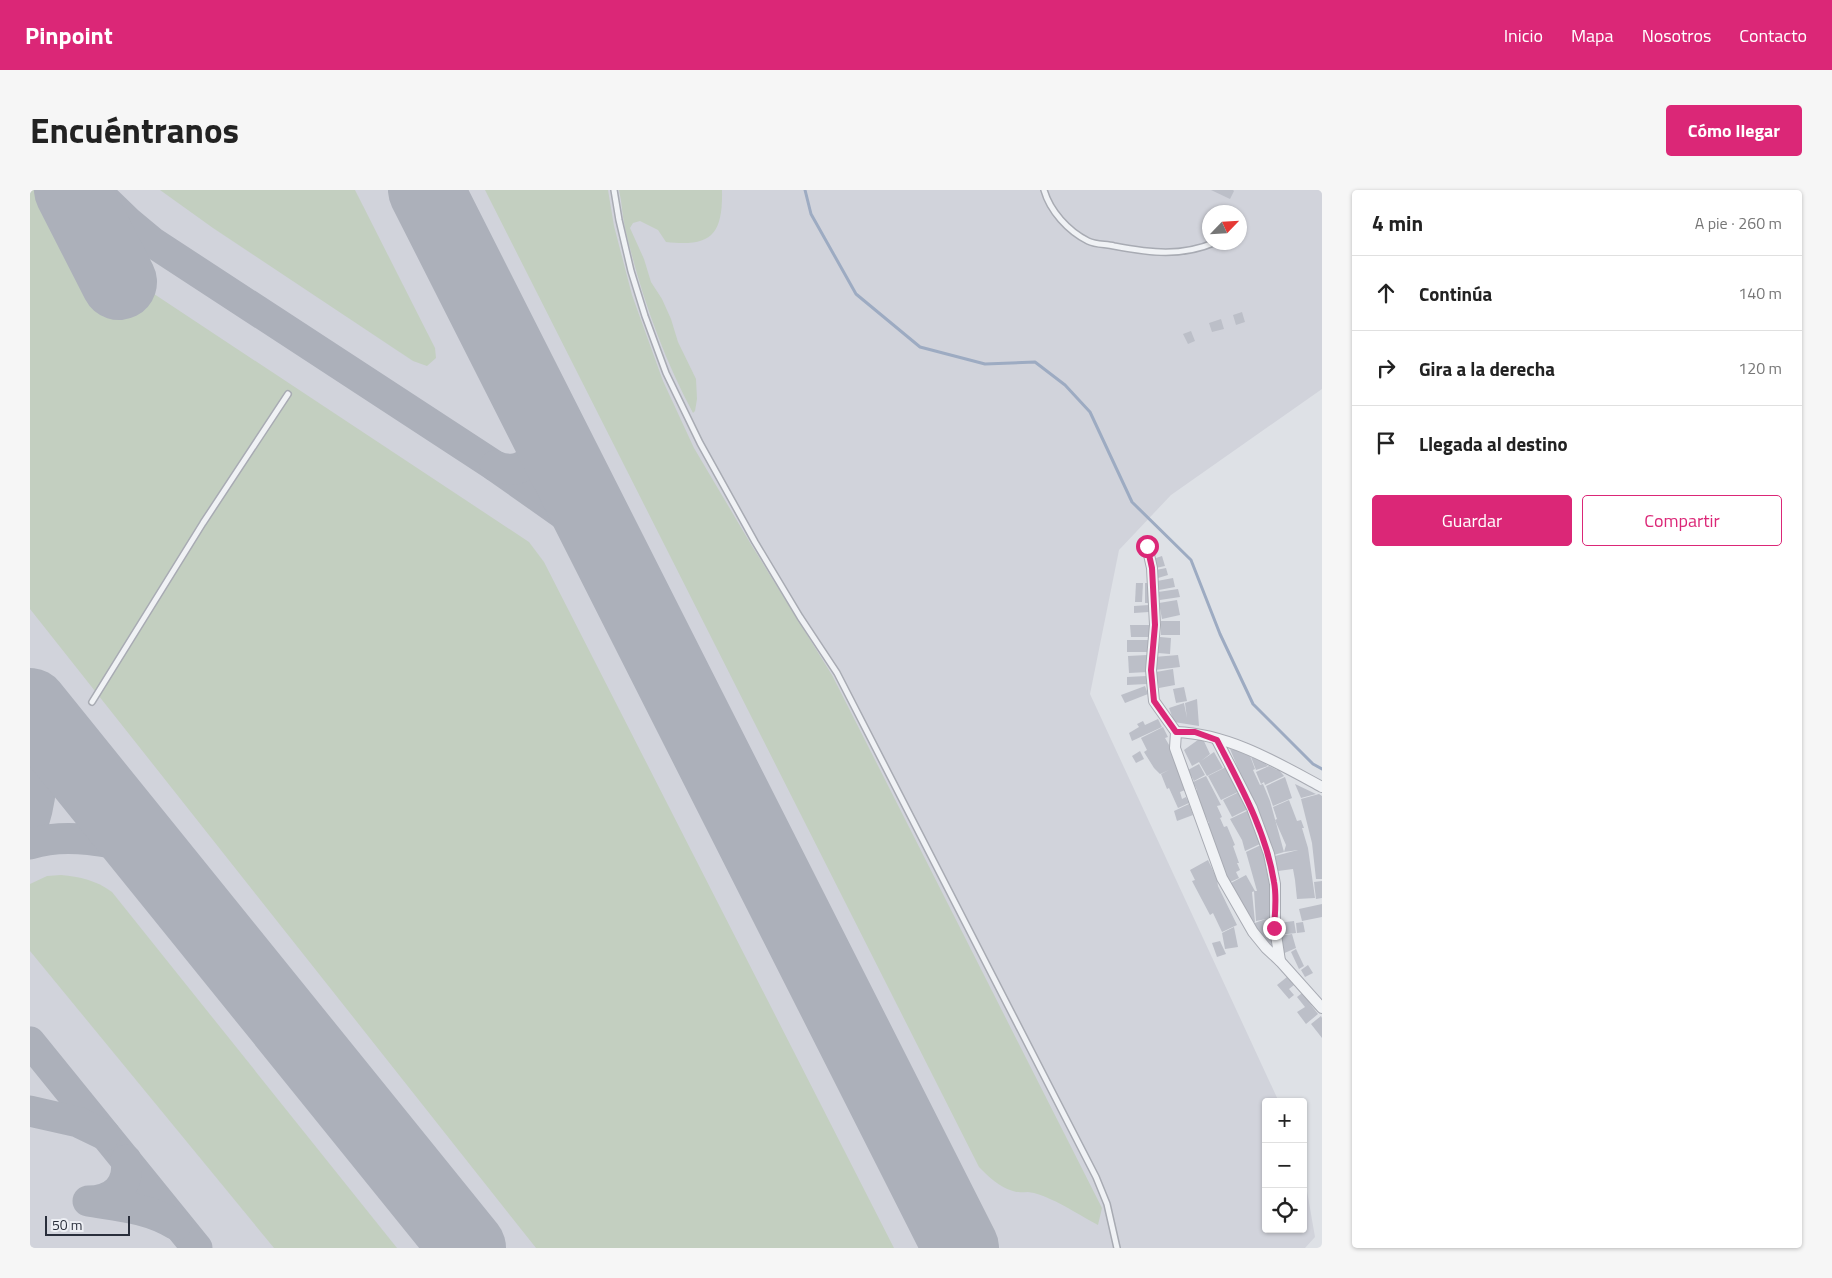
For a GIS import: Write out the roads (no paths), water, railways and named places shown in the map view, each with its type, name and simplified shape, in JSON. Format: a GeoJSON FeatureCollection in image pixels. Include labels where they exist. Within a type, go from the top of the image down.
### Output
{"type":"FeatureCollection","features":[{"type":"Feature","properties":{"kind":"street"},"geometry":{"type":"LineString","coordinates":[[1147,546],[1152,568],[1155,625],[1151,670],[1154,701],[1176,732],[1176,748],[1222,878],[1253,932],[1322,1008]]}},
{"type":"Feature","properties":{"kind":"street"},"geometry":{"type":"LineString","coordinates":[[1176,732],[1195,732],[1252,749],[1322,787]]}},
{"type":"Feature","properties":{"kind":"street"},"geometry":{"type":"LineString","coordinates":[[1217,740],[1252,808],[1269,854],[1275,884],[1274,928],[1280,962]]}},
{"type":"Feature","properties":{"kind":"lane"},"geometry":{"type":"LineString","coordinates":[[614,190],[631,271],[666,373],[700,443],[800,617],[837,673],[891,777],[1096,1177],[1107,1204],[1117,1248]]}},
{"type":"Feature","properties":{"kind":"lane"},"geometry":{"type":"LineString","coordinates":[[1044,190],[1046,198],[1057,216],[1073,232],[1090,242],[1136,251],[1176,253],[1202,247]]}},
{"type":"Feature","properties":{"kind":"lane"},"geometry":{"type":"LineString","coordinates":[[92,702],[203,523],[288,394]]}},
{"type":"Feature","properties":{"kind":"waterway"},"geometry":{"type":"LineString","coordinates":[[805,190],[811,214],[856,294],[920,347],[985,364],[1035,362],[1065,385],[1090,412],[1132,502],[1191,560],[1220,634],[1253,704],[1313,764],[1322,769]]}}]}
